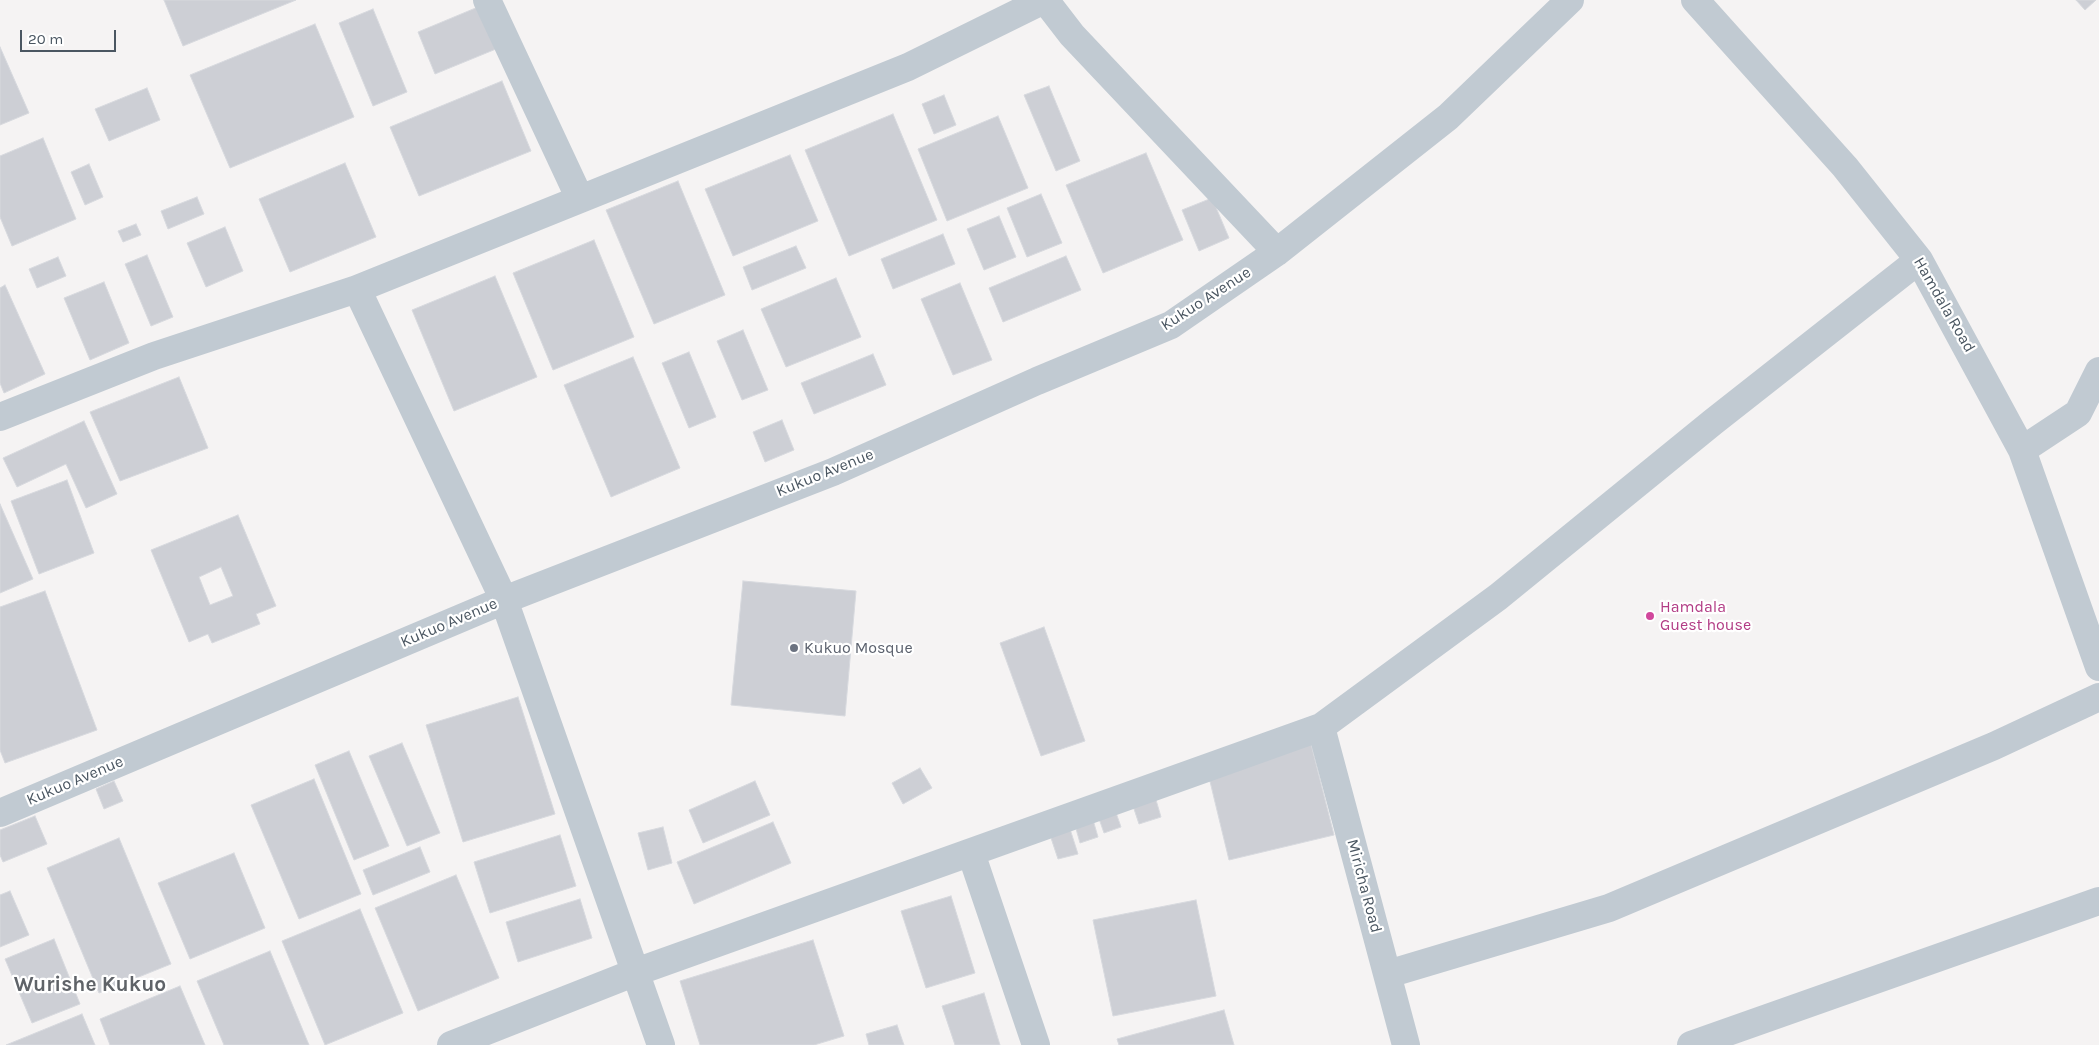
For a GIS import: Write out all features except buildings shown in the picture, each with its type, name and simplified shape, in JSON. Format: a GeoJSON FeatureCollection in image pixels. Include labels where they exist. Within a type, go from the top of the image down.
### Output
{"type":"FeatureCollection","features":[{"type":"Feature","properties":{"kind":"street"},"geometry":{"type":"LineString","coordinates":[[486,0],[580,199]]}},
{"type":"Feature","properties":{"kind":"street"},"geometry":{"type":"LineString","coordinates":[[0,418],[154,356],[357,289],[908,67],[1045,0],[1072,35],[1277,252]]}},
{"type":"Feature","properties":{"kind":"street","name":"Kukuo Avenue"},"geometry":{"type":"LineString","coordinates":[[0,813],[504,600],[833,472],[1037,381],[1171,325],[1277,252],[1448,116],[1570,0]]}},
{"type":"Feature","properties":{"kind":"street","name":"Hamdala Road"},"geometry":{"type":"LineString","coordinates":[[1696,0],[1845,167],[1919,260],[2022,450],[2099,667]]}},
{"type":"Feature","properties":{"kind":"street"},"geometry":{"type":"LineString","coordinates":[[450,1045],[636,972],[1321,726],[1498,597],[1713,422],[1919,260]]}},
{"type":"Feature","properties":{"kind":"street"},"geometry":{"type":"LineString","coordinates":[[357,289],[504,600],[662,1045]]}},
{"type":"Feature","properties":{"kind":"street"},"geometry":{"type":"LineString","coordinates":[[2022,450],[2078,413],[2099,372]]}},
{"type":"Feature","properties":{"kind":"street"},"geometry":{"type":"LineString","coordinates":[[1388,974],[1609,908],[1873,795],[1994,746],[2099,697]]}},
{"type":"Feature","properties":{"kind":"street","name":"Miricha Road"},"geometry":{"type":"LineString","coordinates":[[1321,726],[1406,1045]]}},
{"type":"Feature","properties":{"kind":"street"},"geometry":{"type":"LineString","coordinates":[[971,853],[1036,1045]]}},
{"type":"Feature","properties":{"kind":"street"},"geometry":{"type":"LineString","coordinates":[[1691,1045],[2099,901]]}},
{"type":"Feature","properties":{"kind":"place","name":"Hamdala Guest house"},"geometry":{"type":"Point","coordinates":[1650,616]}},
{"type":"Feature","properties":{"kind":"place","name":"Kukuo Mosque"},"geometry":{"type":"Point","coordinates":[794,648]}},
{"type":"Feature","properties":{"kind":"district","name":"Wurishe Kukuo"},"geometry":{"type":"Point","coordinates":[90,985]}}]}
